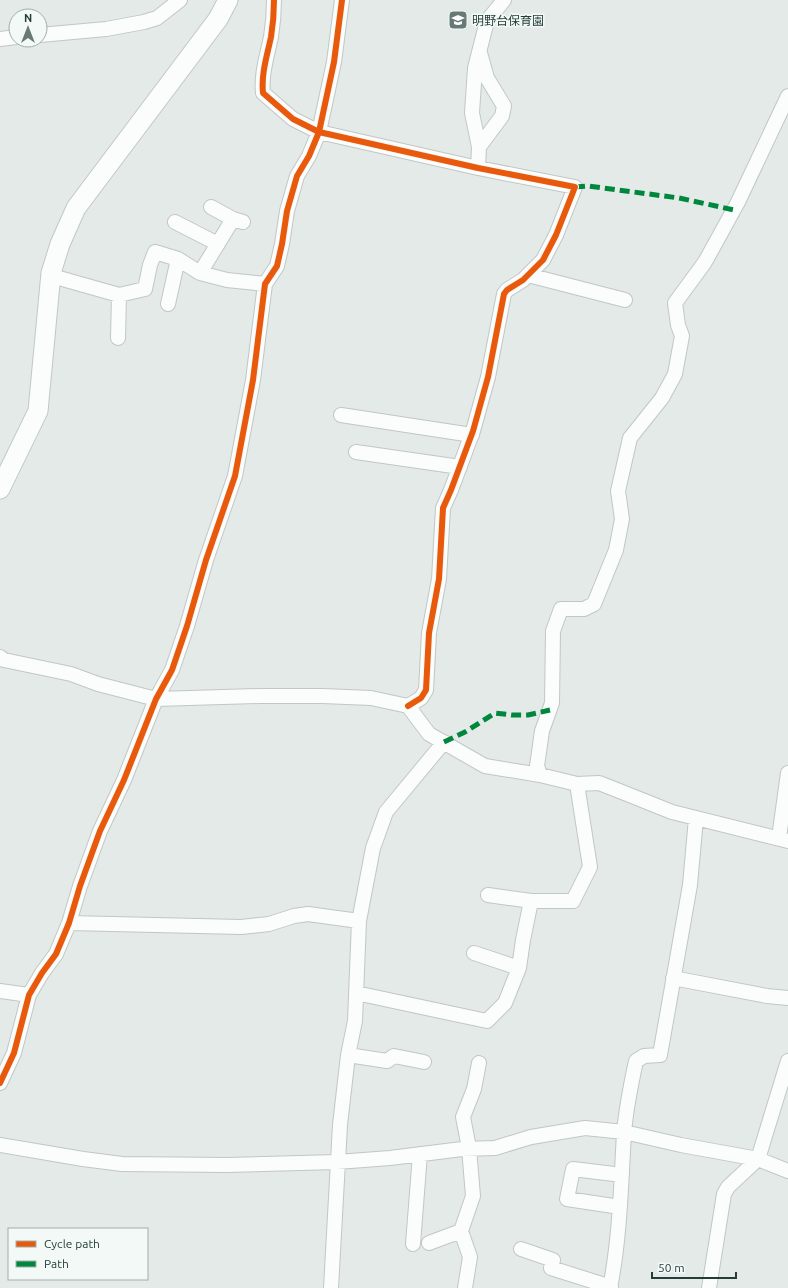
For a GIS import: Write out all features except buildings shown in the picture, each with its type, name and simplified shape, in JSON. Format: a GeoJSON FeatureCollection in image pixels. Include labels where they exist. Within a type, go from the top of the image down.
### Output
{"type":"FeatureCollection","features":[{"type":"Feature","properties":{"kind":"street"},"geometry":{"type":"LineString","coordinates":[[48,34],[106,29],[144,22],[157,18],[180,0]]}},
{"type":"Feature","properties":{"kind":"street"},"geometry":{"type":"LineString","coordinates":[[0,489],[38,411],[51,273],[60,244],[76,208],[218,19],[228,0]]}},
{"type":"Feature","properties":{"kind":"street"},"geometry":{"type":"LineString","coordinates":[[274,0],[271,37],[262,81],[263,92],[293,119],[319,132],[478,168],[575,187],[556,235],[543,260],[528,275],[507,290],[504,294],[488,377],[472,434],[443,508],[439,579],[429,633],[426,690],[421,698],[408,706]]}},
{"type":"Feature","properties":{"kind":"street"},"geometry":{"type":"LineString","coordinates":[[0,1083],[14,1053],[29,995],[42,973],[56,954],[69,923],[80,886],[100,831],[124,780],[156,699],[172,670],[187,626],[206,560],[235,476],[254,380],[265,284],[277,266],[287,210],[297,176],[309,156],[319,132],[334,62],[342,0]]}},
{"type":"Feature","properties":{"kind":"street"},"geometry":{"type":"LineString","coordinates":[[478,168],[479,147],[472,113],[475,68],[487,22],[504,0]]}},
{"type":"Feature","properties":{"kind":"street"},"geometry":{"type":"LineString","coordinates":[[479,147],[502,116],[504,106],[487,78],[480,51]]}},
{"type":"Feature","properties":{"kind":"street"},"geometry":{"type":"LineString","coordinates":[[540,775],[537,766],[542,732],[552,703],[553,631],[561,609],[584,609],[594,604],[616,550],[622,519],[618,491],[630,438],[662,398],[675,374],[682,336],[678,325],[675,302],[705,262],[738,202],[788,96]]}},
{"type":"Feature","properties":{"kind":"street"},"geometry":{"type":"LineString","coordinates":[[200,273],[218,244],[238,221],[211,207]]}},
{"type":"Feature","properties":{"kind":"street"},"geometry":{"type":"LineString","coordinates":[[175,222],[218,244]]}},
{"type":"Feature","properties":{"kind":"street"},"geometry":{"type":"LineString","coordinates":[[51,273],[59,278],[119,295],[145,289],[150,265],[155,252],[178,259],[200,273],[227,280],[265,284]]}},
{"type":"Feature","properties":{"kind":"street"},"geometry":{"type":"LineString","coordinates":[[168,304],[178,259]]}},
{"type":"Feature","properties":{"kind":"street"},"geometry":{"type":"LineString","coordinates":[[528,275],[625,300]]}},
{"type":"Feature","properties":{"kind":"street"},"geometry":{"type":"LineString","coordinates":[[118,338],[119,295]]}},
{"type":"Feature","properties":{"kind":"street"},"geometry":{"type":"LineString","coordinates":[[341,415],[472,434]]}},
{"type":"Feature","properties":{"kind":"street"},"geometry":{"type":"LineString","coordinates":[[356,452],[460,467]]}},
{"type":"Feature","properties":{"kind":"street"},"geometry":{"type":"LineString","coordinates":[[0,657],[4,660],[72,674],[98,684],[156,699],[323,696],[371,698],[408,706],[429,734],[485,766],[540,775],[577,784],[599,784],[672,812],[784,840],[788,773]]}},
{"type":"Feature","properties":{"kind":"street"},"geometry":{"type":"LineString","coordinates":[[331,1288],[337,1162],[348,1055],[355,1021],[359,920],[373,848],[386,812],[444,742]]}},
{"type":"Feature","properties":{"kind":"street"},"geometry":{"type":"LineString","coordinates":[[488,895],[532,901],[573,901],[590,867],[577,784]]}},
{"type":"Feature","properties":{"kind":"street"},"geometry":{"type":"LineString","coordinates":[[521,1248],[552,1260],[551,1268],[610,1288],[620,1207],[624,1132],[631,1088],[636,1061],[644,1056],[660,1055],[690,885],[696,818]]}},
{"type":"Feature","properties":{"kind":"street"},"geometry":{"type":"LineString","coordinates":[[356,993],[486,1022],[505,1003],[519,968],[522,940],[532,901]]}},
{"type":"Feature","properties":{"kind":"street"},"geometry":{"type":"LineString","coordinates":[[69,923],[241,927],[269,924],[294,916],[308,914],[359,920]]}},
{"type":"Feature","properties":{"kind":"street"},"geometry":{"type":"LineString","coordinates":[[474,953],[519,968]]}},
{"type":"Feature","properties":{"kind":"street"},"geometry":{"type":"LineString","coordinates":[[673,978],[767,996],[788,998]]}},
{"type":"Feature","properties":{"kind":"street"},"geometry":{"type":"LineString","coordinates":[[0,991],[29,995]]}},
{"type":"Feature","properties":{"kind":"street"},"geometry":{"type":"LineString","coordinates":[[348,1055],[387,1061],[394,1056],[424,1062]]}},
{"type":"Feature","properties":{"kind":"street"},"geometry":{"type":"LineString","coordinates":[[709,1288],[724,1194],[728,1187],[758,1160],[788,1061]]}},
{"type":"Feature","properties":{"kind":"street"},"geometry":{"type":"LineString","coordinates":[[465,1288],[470,1256],[461,1231],[473,1196],[469,1148],[463,1117],[474,1089],[479,1063]]}},
{"type":"Feature","properties":{"kind":"street"},"geometry":{"type":"LineString","coordinates":[[0,1145],[122,1164],[227,1165],[337,1162],[469,1148],[495,1148],[532,1137],[585,1128],[624,1132],[681,1146],[758,1160],[788,1171]]}},
{"type":"Feature","properties":{"kind":"street"},"geometry":{"type":"LineString","coordinates":[[413,1244],[420,1154]]}},
{"type":"Feature","properties":{"kind":"street"},"geometry":{"type":"LineString","coordinates":[[620,1207],[567,1199],[573,1169],[622,1175]]}},
{"type":"Feature","properties":{"kind":"street"},"geometry":{"type":"LineString","coordinates":[[429,1243],[461,1231]]}},
{"type":"Feature","properties":{"kind":"marked path"},"geometry":{"type":"LineString","coordinates":[[575,187],[588,186],[679,198],[734,210]]}},
{"type":"Feature","properties":{"kind":"marked path"},"geometry":{"type":"LineString","coordinates":[[444,742],[465,732],[495,713],[528,715],[550,710]]}},
{"type":"Feature","properties":{"kind":"cycle path"},"geometry":{"type":"LineString","coordinates":[[274,0],[272,32],[264,72],[263,93],[293,119],[319,132],[478,168],[575,187],[556,235],[543,260],[523,280],[507,290],[504,294],[488,377],[473,431],[443,508],[439,579],[429,633],[426,690],[421,698],[408,706]]}},
{"type":"Feature","properties":{"kind":"cycle path"},"geometry":{"type":"LineString","coordinates":[[0,1083],[14,1053],[29,995],[42,973],[56,954],[69,923],[80,886],[100,831],[124,780],[156,699],[172,670],[187,626],[206,560],[235,476],[253,380],[265,284],[277,266],[287,211],[297,176],[309,156],[319,132],[334,62],[342,0]]}},
{"type":"Feature","properties":{"kind":"place","name":"明野台保育園"},"geometry":{"type":"Point","coordinates":[458,20]}}]}
